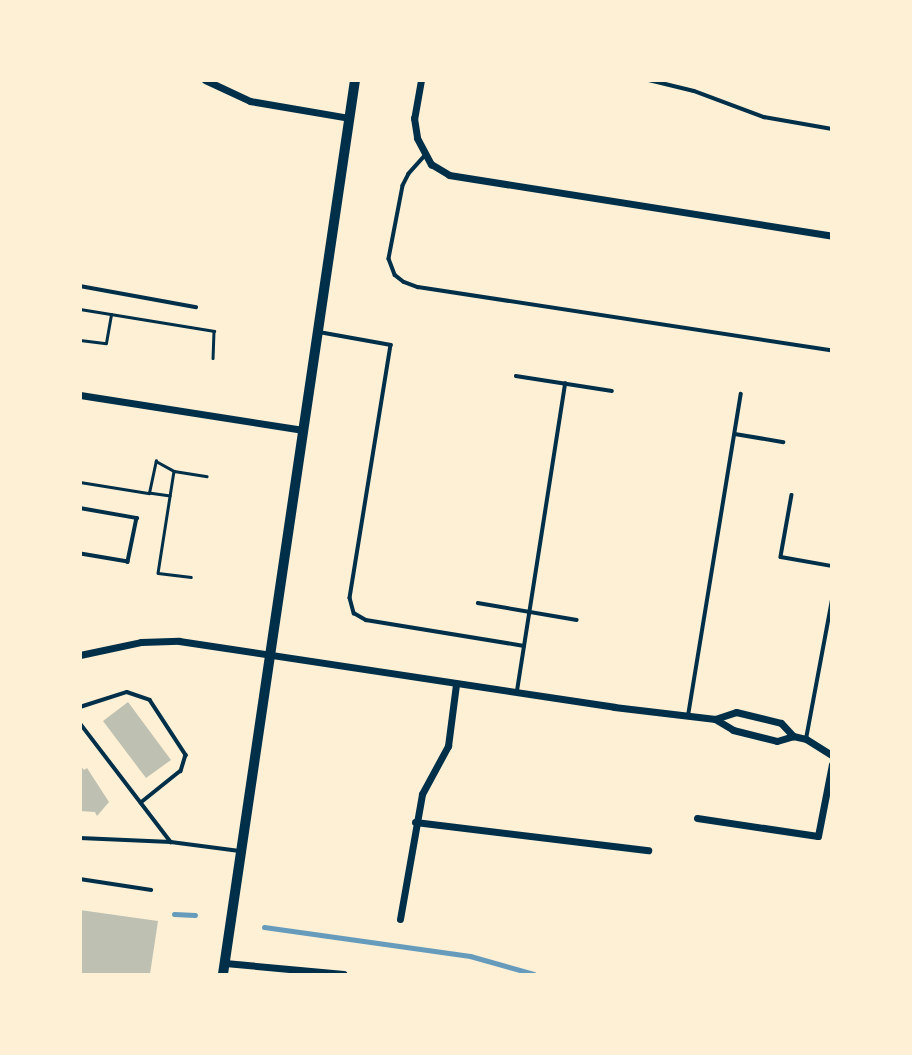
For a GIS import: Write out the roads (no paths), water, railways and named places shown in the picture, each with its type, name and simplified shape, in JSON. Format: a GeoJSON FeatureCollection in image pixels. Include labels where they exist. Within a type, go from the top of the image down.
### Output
{"type":"FeatureCollection","features":[{"type":"Feature","properties":{"kind":"main road"},"geometry":{"type":"LineString","coordinates":[[223,975],[239,851],[355,80]]}},
{"type":"Feature","properties":{"kind":"street"},"geometry":{"type":"LineString","coordinates":[[205,80],[250,101],[349,118]]}},
{"type":"Feature","properties":{"kind":"street"},"geometry":{"type":"LineString","coordinates":[[421,80],[414,118],[425,156],[439,170],[459,178],[831,236]]}},
{"type":"Feature","properties":{"kind":"street"},"geometry":{"type":"LineString","coordinates":[[80,395],[303,430]]}},
{"type":"Feature","properties":{"kind":"street"},"geometry":{"type":"LineString","coordinates":[[80,655],[141,642],[178,641],[517,693],[688,716],[715,719],[736,712],[782,723],[793,736]]}},
{"type":"Feature","properties":{"kind":"street"},"geometry":{"type":"LineString","coordinates":[[400,919],[415,822],[422,794],[448,746],[456,684]]}},
{"type":"Feature","properties":{"kind":"street"},"geometry":{"type":"LineString","coordinates":[[715,719],[733,730],[777,741],[793,736],[806,739],[831,755]]}},
{"type":"Feature","properties":{"kind":"street"},"geometry":{"type":"LineString","coordinates":[[697,818],[818,836],[831,764]]}},
{"type":"Feature","properties":{"kind":"street"},"geometry":{"type":"LineString","coordinates":[[415,822],[648,850]]}},
{"type":"Feature","properties":{"kind":"street"},"geometry":{"type":"LineString","coordinates":[[225,963],[343,975]]}},
{"type":"Feature","properties":{"kind":"lane"},"geometry":{"type":"LineString","coordinates":[[649,80],[694,91],[764,117],[831,130]]}},
{"type":"Feature","properties":{"kind":"lane"},"geometry":{"type":"LineString","coordinates":[[425,156],[402,186],[389,259],[396,275],[404,282],[418,287],[831,350]]}},
{"type":"Feature","properties":{"kind":"lane"},"geometry":{"type":"LineString","coordinates":[[80,286],[196,307]]}},
{"type":"Feature","properties":{"kind":"lane"},"geometry":{"type":"LineString","coordinates":[[317,331],[391,345],[350,598],[354,613],[366,620],[524,646]]}},
{"type":"Feature","properties":{"kind":"lane"},"geometry":{"type":"LineString","coordinates":[[516,376],[612,391]]}},
{"type":"Feature","properties":{"kind":"lane"},"geometry":{"type":"LineString","coordinates":[[517,693],[565,384]]}},
{"type":"Feature","properties":{"kind":"lane"},"geometry":{"type":"LineString","coordinates":[[688,716],[741,394]]}},
{"type":"Feature","properties":{"kind":"lane"},"geometry":{"type":"LineString","coordinates":[[735,434],[783,442]]}},
{"type":"Feature","properties":{"kind":"lane"},"geometry":{"type":"LineString","coordinates":[[792,495],[781,557],[831,566]]}},
{"type":"Feature","properties":{"kind":"lane"},"geometry":{"type":"LineString","coordinates":[[80,509],[137,518],[128,562],[80,554]]}},
{"type":"Feature","properties":{"kind":"lane"},"geometry":{"type":"LineString","coordinates":[[806,739],[831,600]]}},
{"type":"Feature","properties":{"kind":"lane"},"geometry":{"type":"LineString","coordinates":[[478,603],[577,620]]}},
{"type":"Feature","properties":{"kind":"lane"},"geometry":{"type":"LineString","coordinates":[[80,707],[127,692],[150,700],[186,755],[181,771],[141,803]]}},
{"type":"Feature","properties":{"kind":"lane"},"geometry":{"type":"LineString","coordinates":[[80,723],[171,842]]}},
{"type":"Feature","properties":{"kind":"lane"},"geometry":{"type":"LineString","coordinates":[[80,838],[171,842],[239,851]]}},
{"type":"Feature","properties":{"kind":"lane"},"geometry":{"type":"LineString","coordinates":[[80,879],[150,890]]}},
{"type":"Feature","properties":{"kind":"waterway"},"geometry":{"type":"LineString","coordinates":[[174,914],[195,915]]}},
{"type":"Feature","properties":{"kind":"waterway"},"geometry":{"type":"LineString","coordinates":[[264,927],[470,956],[534,974]]}}]}
